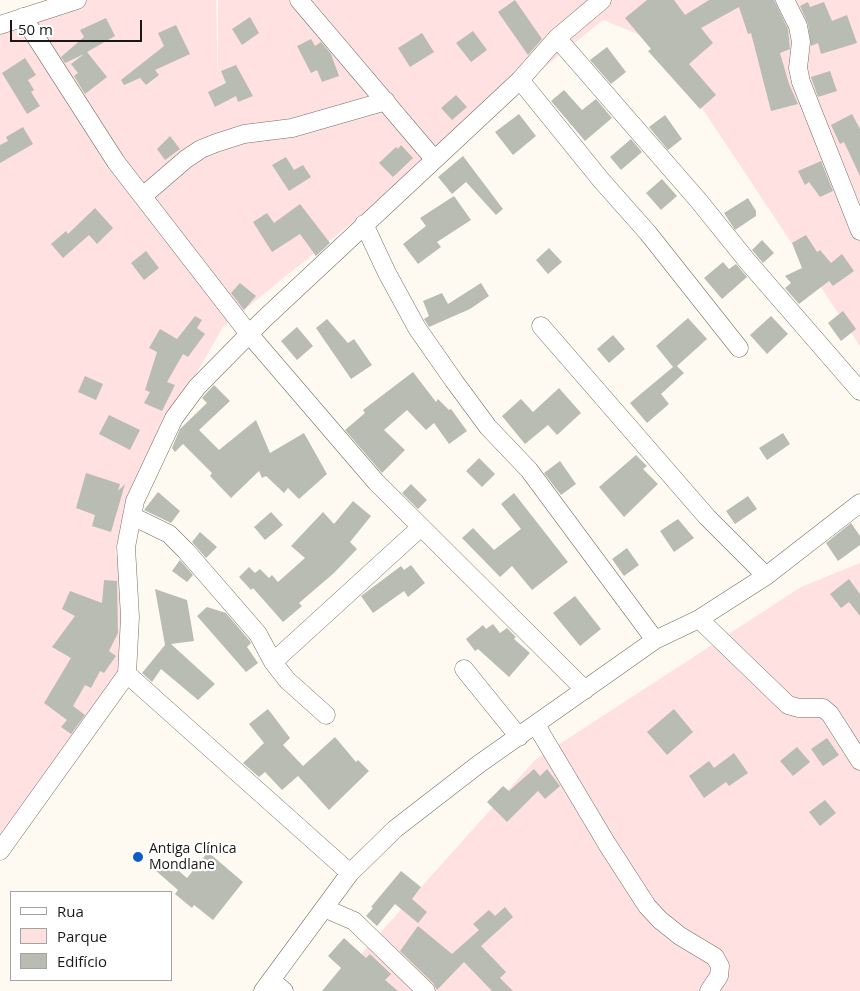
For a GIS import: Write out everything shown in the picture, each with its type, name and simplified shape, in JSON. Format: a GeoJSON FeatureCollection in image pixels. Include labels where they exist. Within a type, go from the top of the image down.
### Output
{"type":"FeatureCollection","features":[{"type":"Feature","properties":{"kind":"street"},"geometry":{"type":"LineString","coordinates":[[0,25],[77,0]]}},
{"type":"Feature","properties":{"kind":"street"},"geometry":{"type":"LineString","coordinates":[[299,0],[434,159]]}},
{"type":"Feature","properties":{"kind":"street"},"geometry":{"type":"LineString","coordinates":[[0,851],[127,674],[130,617],[126,546],[135,500],[152,460],[174,418],[197,387],[249,334],[364,224],[520,80],[557,38],[602,0]]}},
{"type":"Feature","properties":{"kind":"street"},"geometry":{"type":"LineString","coordinates":[[785,0],[798,26],[801,42],[798,68],[804,89],[860,231]]}},
{"type":"Feature","properties":{"kind":"street"},"geometry":{"type":"LineString","coordinates":[[23,17],[87,119],[143,196],[249,334],[376,482],[585,690]]}},
{"type":"Feature","properties":{"kind":"street"},"geometry":{"type":"LineString","coordinates":[[557,38],[860,391]]}},
{"type":"Feature","properties":{"kind":"street"},"geometry":{"type":"LineString","coordinates":[[520,80],[601,180],[648,233],[739,348]]}},
{"type":"Feature","properties":{"kind":"street"},"geometry":{"type":"LineString","coordinates":[[143,196],[186,159],[201,149],[216,143],[244,134],[292,128],[386,101]]}},
{"type":"Feature","properties":{"kind":"street"},"geometry":{"type":"LineString","coordinates":[[364,224],[387,273],[417,328],[454,381],[488,427],[529,470],[655,640]]}},
{"type":"Feature","properties":{"kind":"street"},"geometry":{"type":"LineString","coordinates":[[541,326],[707,517],[766,576]]}},
{"type":"Feature","properties":{"kind":"street"},"geometry":{"type":"LineString","coordinates":[[273,987],[324,908],[350,873],[396,829],[479,764],[655,640],[699,620],[766,576],[860,503]]}},
{"type":"Feature","properties":{"kind":"street"},"geometry":{"type":"LineString","coordinates":[[132,516],[169,534],[186,551],[258,634],[273,662],[287,680],[326,715]]}},
{"type":"Feature","properties":{"kind":"street"},"geometry":{"type":"LineString","coordinates":[[273,662],[421,527]]}},
{"type":"Feature","properties":{"kind":"street"},"geometry":{"type":"LineString","coordinates":[[699,620],[788,704],[800,708],[823,708],[830,714],[860,761]]}},
{"type":"Feature","properties":{"kind":"street"},"geometry":{"type":"LineString","coordinates":[[464,669],[519,737]]}},
{"type":"Feature","properties":{"kind":"street"},"geometry":{"type":"LineString","coordinates":[[127,674],[350,873]]}},
{"type":"Feature","properties":{"kind":"street"},"geometry":{"type":"LineString","coordinates":[[536,725],[607,844],[647,906],[660,920],[680,936],[715,958],[720,966],[719,976],[709,991]]}},
{"type":"Feature","properties":{"kind":"street"},"geometry":{"type":"LineString","coordinates":[[324,908],[354,921],[426,991]]}},
{"type":"Feature","properties":{"kind":"green space"},"geometry":{"type":"Polygon","coordinates":[[[55,0],[216,0],[218,83],[218,0],[860,0],[860,346],[658,42],[603,20],[223,327],[134,482],[115,551],[124,580],[121,675],[0,836],[0,24],[55,0]]]}},
{"type":"Feature","properties":{"kind":"green space"},"geometry":{"type":"Polygon","coordinates":[[[860,563],[860,991],[328,991],[535,760],[801,587],[860,563]]]}},
{"type":"Feature","properties":{"kind":"building"},"geometry":{"type":"Polygon","coordinates":[[[515,0],[542,39],[528,55],[498,12],[515,0]]]}},
{"type":"Feature","properties":{"kind":"building"},"geometry":{"type":"Polygon","coordinates":[[[647,0],[674,0],[685,15],[709,0],[774,0],[788,29],[790,49],[780,53],[789,84],[798,104],[771,111],[751,33],[748,34],[739,7],[701,28],[713,43],[689,64],[716,95],[700,109],[648,51],[651,49],[625,18],[647,0]]]}},
{"type":"Feature","properties":{"kind":"building"},"geometry":{"type":"Polygon","coordinates":[[[808,2],[810,7],[824,2],[832,21],[847,15],[857,43],[821,54],[818,43],[811,46],[808,24],[800,6],[808,2]]]}},
{"type":"Feature","properties":{"kind":"building"},"geometry":{"type":"Polygon","coordinates":[[[250,17],[259,33],[242,45],[232,29],[250,17]]]}},
{"type":"Feature","properties":{"kind":"building"},"geometry":{"type":"Polygon","coordinates":[[[106,18],[115,36],[87,52],[107,77],[85,94],[74,76],[78,73],[71,64],[84,54],[65,63],[61,57],[84,37],[80,30],[106,18]]]}},
{"type":"Feature","properties":{"kind":"building"},"geometry":{"type":"Polygon","coordinates":[[[176,25],[190,54],[155,70],[159,75],[146,85],[140,78],[124,85],[121,80],[164,46],[158,33],[176,25]]]}},
{"type":"Feature","properties":{"kind":"building"},"geometry":{"type":"Polygon","coordinates":[[[473,31],[487,50],[471,62],[456,43],[473,31]]]}},
{"type":"Feature","properties":{"kind":"building"},"geometry":{"type":"Polygon","coordinates":[[[422,33],[434,52],[410,67],[398,48],[422,33]]]}},
{"type":"Feature","properties":{"kind":"building"},"geometry":{"type":"Polygon","coordinates":[[[311,39],[315,46],[321,42],[331,54],[339,76],[322,82],[317,70],[311,73],[297,46],[311,39]]]}},
{"type":"Feature","properties":{"kind":"building"},"geometry":{"type":"Polygon","coordinates":[[[607,47],[626,72],[611,84],[590,60],[607,47]]]}},
{"type":"Feature","properties":{"kind":"building"},"geometry":{"type":"Polygon","coordinates":[[[25,58],[36,75],[28,80],[34,90],[31,92],[40,106],[27,114],[2,73],[25,58]]]}},
{"type":"Feature","properties":{"kind":"building"},"geometry":{"type":"Polygon","coordinates":[[[236,65],[253,96],[238,102],[236,96],[215,107],[208,92],[226,83],[221,71],[236,65]]]}},
{"type":"Feature","properties":{"kind":"building"},"geometry":{"type":"Polygon","coordinates":[[[830,71],[837,91],[818,97],[811,77],[830,71]]]}},
{"type":"Feature","properties":{"kind":"building"},"geometry":{"type":"Polygon","coordinates":[[[564,90],[582,110],[596,99],[612,118],[585,141],[551,101],[564,90]]]}},
{"type":"Feature","properties":{"kind":"building"},"geometry":{"type":"Polygon","coordinates":[[[456,95],[467,107],[452,120],[441,108],[456,95]]]}},
{"type":"Feature","properties":{"kind":"building"},"geometry":{"type":"Polygon","coordinates":[[[519,114],[536,136],[513,155],[495,132],[519,114]]]}},
{"type":"Feature","properties":{"kind":"building"},"geometry":{"type":"Polygon","coordinates":[[[852,114],[860,129],[860,176],[844,142],[840,144],[831,125],[852,114]]]}},
{"type":"Feature","properties":{"kind":"building"},"geometry":{"type":"Polygon","coordinates":[[[665,115],[682,139],[668,150],[649,127],[665,115]]]}},
{"type":"Feature","properties":{"kind":"building"},"geometry":{"type":"Polygon","coordinates":[[[23,127],[33,144],[0,163],[0,145],[8,141],[6,137],[23,127]]]}},
{"type":"Feature","properties":{"kind":"building"},"geometry":{"type":"Polygon","coordinates":[[[170,136],[180,149],[165,160],[157,149],[170,136]]]}},
{"type":"Feature","properties":{"kind":"building"},"geometry":{"type":"Polygon","coordinates":[[[631,139],[642,152],[621,170],[610,157],[631,139]]]}},
{"type":"Feature","properties":{"kind":"building"},"geometry":{"type":"Polygon","coordinates":[[[401,145],[413,158],[393,177],[379,163],[396,147],[398,149],[401,145]]]}},
{"type":"Feature","properties":{"kind":"building"},"geometry":{"type":"Polygon","coordinates":[[[463,156],[503,209],[496,215],[466,182],[452,194],[438,177],[463,156]]]}},
{"type":"Feature","properties":{"kind":"building"},"geometry":{"type":"Polygon","coordinates":[[[286,157],[294,170],[303,165],[311,177],[289,191],[272,165],[286,157]]]}},
{"type":"Feature","properties":{"kind":"building"},"geometry":{"type":"Polygon","coordinates":[[[821,161],[833,191],[820,197],[809,182],[805,185],[798,171],[821,161]]]}},
{"type":"Feature","properties":{"kind":"building"},"geometry":{"type":"Polygon","coordinates":[[[662,179],[677,196],[661,210],[646,193],[662,179]]]}},
{"type":"Feature","properties":{"kind":"building"},"geometry":{"type":"Polygon","coordinates":[[[454,196],[471,220],[437,242],[441,247],[418,264],[403,244],[426,226],[420,218],[454,196]]]}},
{"type":"Feature","properties":{"kind":"building"},"geometry":{"type":"Polygon","coordinates":[[[748,198],[756,211],[756,216],[735,230],[724,213],[748,198]]]}},
{"type":"Feature","properties":{"kind":"building"},"geometry":{"type":"Polygon","coordinates":[[[300,204],[330,243],[316,256],[300,234],[272,252],[253,222],[267,213],[274,223],[300,204]]]}},
{"type":"Feature","properties":{"kind":"building"},"geometry":{"type":"Polygon","coordinates":[[[95,208],[113,228],[97,244],[89,235],[63,258],[51,244],[66,231],[68,234],[95,208]]]}},
{"type":"Feature","properties":{"kind":"building"},"geometry":{"type":"Polygon","coordinates":[[[806,235],[817,252],[820,250],[831,263],[842,254],[854,271],[833,286],[829,281],[799,304],[785,288],[791,283],[785,276],[802,268],[792,243],[806,235]]]}},
{"type":"Feature","properties":{"kind":"building"},"geometry":{"type":"Polygon","coordinates":[[[762,240],[774,253],[763,263],[752,250],[762,240]]]}},
{"type":"Feature","properties":{"kind":"building"},"geometry":{"type":"Polygon","coordinates":[[[549,248],[562,262],[548,274],[536,260],[549,248]]]}},
{"type":"Feature","properties":{"kind":"building"},"geometry":{"type":"Polygon","coordinates":[[[146,251],[159,268],[144,280],[131,263],[146,251]]]}},
{"type":"Feature","properties":{"kind":"building"},"geometry":{"type":"Polygon","coordinates":[[[723,262],[729,269],[736,264],[747,277],[722,299],[704,278],[723,262]]]}},
{"type":"Feature","properties":{"kind":"building"},"geometry":{"type":"Polygon","coordinates":[[[240,283],[256,296],[244,310],[231,293],[240,283]]]}},
{"type":"Feature","properties":{"kind":"building"},"geometry":{"type":"Polygon","coordinates":[[[481,283],[489,296],[470,309],[429,327],[424,319],[429,316],[423,301],[442,293],[448,304],[481,283]]]}},
{"type":"Feature","properties":{"kind":"building"},"geometry":{"type":"Polygon","coordinates":[[[843,311],[856,329],[841,341],[828,323],[843,311]]]}},
{"type":"Feature","properties":{"kind":"building"},"geometry":{"type":"Polygon","coordinates":[[[195,316],[202,320],[197,328],[205,334],[188,357],[183,354],[167,382],[175,385],[162,411],[144,403],[150,392],[145,390],[157,352],[149,348],[160,329],[177,339],[195,316]]]}},
{"type":"Feature","properties":{"kind":"building"},"geometry":{"type":"Polygon","coordinates":[[[771,316],[788,334],[767,354],[750,335],[771,316]]]}},
{"type":"Feature","properties":{"kind":"building"},"geometry":{"type":"Polygon","coordinates":[[[688,318],[707,339],[677,366],[684,373],[661,394],[669,404],[647,423],[630,403],[673,367],[656,346],[688,318]]]}},
{"type":"Feature","properties":{"kind":"building"},"geometry":{"type":"Polygon","coordinates":[[[327,319],[348,343],[354,339],[372,365],[351,379],[316,328],[327,319]]]}},
{"type":"Feature","properties":{"kind":"building"},"geometry":{"type":"Polygon","coordinates":[[[297,327],[313,346],[297,360],[281,341],[297,327]]]}},
{"type":"Feature","properties":{"kind":"building"},"geometry":{"type":"Polygon","coordinates":[[[613,335],[625,349],[609,363],[597,349],[613,335]]]}},
{"type":"Feature","properties":{"kind":"building"},"geometry":{"type":"Polygon","coordinates":[[[413,372],[436,402],[438,399],[449,410],[451,409],[467,431],[449,444],[434,423],[426,430],[407,410],[384,430],[405,450],[382,473],[345,430],[365,413],[363,410],[413,372]]]}},
{"type":"Feature","properties":{"kind":"building"},"geometry":{"type":"Polygon","coordinates":[[[85,376],[103,384],[96,400],[78,392],[85,376]]]}},
{"type":"Feature","properties":{"kind":"building"},"geometry":{"type":"Polygon","coordinates":[[[214,385],[230,401],[199,430],[219,450],[256,420],[270,453],[304,433],[327,474],[299,499],[288,488],[284,493],[266,476],[262,478],[259,471],[231,498],[210,476],[212,473],[183,444],[175,452],[172,448],[180,429],[207,403],[202,398],[214,385]]]}},
{"type":"Feature","properties":{"kind":"building"},"geometry":{"type":"Polygon","coordinates":[[[559,388],[581,413],[557,435],[548,425],[525,444],[502,416],[521,399],[533,412],[559,388]]]}},
{"type":"Feature","properties":{"kind":"building"},"geometry":{"type":"Polygon","coordinates":[[[109,415],[140,430],[130,450],[99,434],[109,415]]]}},
{"type":"Feature","properties":{"kind":"building"},"geometry":{"type":"Polygon","coordinates":[[[783,433],[790,444],[767,460],[759,448],[783,433]]]}},
{"type":"Feature","properties":{"kind":"building"},"geometry":{"type":"Polygon","coordinates":[[[636,455],[647,466],[643,469],[658,484],[624,517],[599,487],[636,455]]]}},
{"type":"Feature","properties":{"kind":"building"},"geometry":{"type":"Polygon","coordinates":[[[479,458],[495,474],[482,487],[466,471],[479,458]]]}},
{"type":"Feature","properties":{"kind":"building"},"geometry":{"type":"Polygon","coordinates":[[[560,461],[576,484],[561,495],[544,473],[560,461]]]}},
{"type":"Feature","properties":{"kind":"building"},"geometry":{"type":"Polygon","coordinates":[[[86,473],[120,484],[118,491],[125,484],[111,532],[92,526],[95,515],[76,508],[86,473]]]}},
{"type":"Feature","properties":{"kind":"building"},"geometry":{"type":"Polygon","coordinates":[[[411,484],[427,500],[418,509],[402,493],[411,484]]]}},
{"type":"Feature","properties":{"kind":"building"},"geometry":{"type":"Polygon","coordinates":[[[158,492],[180,511],[171,523],[144,510],[158,492]]]}},
{"type":"Feature","properties":{"kind":"building"},"geometry":{"type":"Polygon","coordinates":[[[514,493],[568,562],[532,590],[512,566],[500,577],[462,538],[473,528],[494,550],[521,529],[501,504],[514,493]]]}},
{"type":"Feature","properties":{"kind":"building"},"geometry":{"type":"Polygon","coordinates":[[[748,496],[757,509],[735,524],[726,511],[748,496]]]}},
{"type":"Feature","properties":{"kind":"building"},"geometry":{"type":"Polygon","coordinates":[[[353,501],[371,516],[350,542],[357,549],[334,573],[299,603],[302,606],[283,622],[253,588],[251,590],[239,577],[249,567],[255,573],[260,569],[269,578],[272,575],[278,582],[305,558],[291,546],[323,512],[334,524],[353,501]]]}},
{"type":"Feature","properties":{"kind":"building"},"geometry":{"type":"Polygon","coordinates":[[[271,512],[283,525],[265,540],[254,527],[271,512]]]}},
{"type":"Feature","properties":{"kind":"building"},"geometry":{"type":"Polygon","coordinates":[[[678,519],[694,538],[674,552],[660,531],[678,519]]]}},
{"type":"Feature","properties":{"kind":"building"},"geometry":{"type":"Polygon","coordinates":[[[851,523],[860,536],[860,545],[838,561],[826,543],[851,523]]]}},
{"type":"Feature","properties":{"kind":"building"},"geometry":{"type":"Polygon","coordinates":[[[200,532],[217,547],[206,558],[192,542],[200,532]]]}},
{"type":"Feature","properties":{"kind":"building"},"geometry":{"type":"Polygon","coordinates":[[[627,548],[639,565],[624,576],[612,559],[627,548]]]}},
{"type":"Feature","properties":{"kind":"building"},"geometry":{"type":"Polygon","coordinates":[[[180,560],[193,575],[187,582],[172,571],[180,560]]]}},
{"type":"Feature","properties":{"kind":"building"},"geometry":{"type":"Polygon","coordinates":[[[411,565],[425,583],[408,597],[404,591],[373,613],[361,596],[401,566],[404,570],[411,565]]]}},
{"type":"Feature","properties":{"kind":"building"},"geometry":{"type":"Polygon","coordinates":[[[849,579],[860,594],[860,616],[849,602],[841,608],[830,594],[849,579]]]}},
{"type":"Feature","properties":{"kind":"building"},"geometry":{"type":"Polygon","coordinates":[[[104,580],[117,581],[118,633],[109,651],[116,656],[104,673],[100,671],[91,688],[85,685],[73,706],[85,715],[71,734],[61,727],[67,720],[44,703],[71,658],[52,647],[75,616],[62,609],[70,591],[102,603],[104,580]]]}},
{"type":"Feature","properties":{"kind":"building"},"geometry":{"type":"Polygon","coordinates":[[[155,589],[187,600],[194,641],[171,644],[215,684],[198,700],[161,669],[152,682],[142,673],[165,645],[155,589]]]}},
{"type":"Feature","properties":{"kind":"building"},"geometry":{"type":"Polygon","coordinates":[[[575,596],[601,629],[580,646],[553,613],[575,596]]]}},
{"type":"Feature","properties":{"kind":"building"},"geometry":{"type":"Polygon","coordinates":[[[207,607],[226,613],[251,643],[247,647],[258,663],[246,672],[197,616],[207,607]]]}},
{"type":"Feature","properties":{"kind":"building"},"geometry":{"type":"Polygon","coordinates":[[[493,624],[500,633],[507,628],[516,637],[514,639],[530,653],[509,677],[478,649],[475,651],[466,639],[483,625],[486,629],[493,624]]]}},
{"type":"Feature","properties":{"kind":"building"},"geometry":{"type":"Polygon","coordinates":[[[268,709],[290,738],[283,745],[303,766],[335,737],[356,762],[358,760],[369,771],[329,810],[298,776],[282,790],[265,772],[259,777],[243,763],[264,743],[249,724],[268,709]]]}},
{"type":"Feature","properties":{"kind":"building"},"geometry":{"type":"Polygon","coordinates":[[[674,709],[693,732],[667,755],[647,732],[674,709]]]}},
{"type":"Feature","properties":{"kind":"building"},"geometry":{"type":"Polygon","coordinates":[[[827,738],[839,755],[823,766],[811,749],[827,738]]]}},
{"type":"Feature","properties":{"kind":"building"},"geometry":{"type":"Polygon","coordinates":[[[797,747],[810,762],[793,776],[780,761],[797,747]]]}},
{"type":"Feature","properties":{"kind":"building"},"geometry":{"type":"Polygon","coordinates":[[[734,753],[748,773],[729,786],[726,782],[704,798],[689,776],[709,761],[714,768],[734,753]]]}},
{"type":"Feature","properties":{"kind":"building"},"geometry":{"type":"Polygon","coordinates":[[[534,769],[540,776],[547,769],[560,786],[545,799],[538,791],[507,822],[487,802],[503,786],[509,791],[534,769]]]}},
{"type":"Feature","properties":{"kind":"building"},"geometry":{"type":"Polygon","coordinates":[[[825,800],[836,813],[820,826],[809,812],[825,800]]]}},
{"type":"Feature","properties":{"kind":"building"},"geometry":{"type":"Polygon","coordinates":[[[208,852],[243,882],[213,920],[194,905],[192,908],[175,894],[178,890],[155,870],[165,859],[187,878],[208,852]]]}},
{"type":"Feature","properties":{"kind":"building"},"geometry":{"type":"Polygon","coordinates":[[[401,871],[421,887],[412,899],[427,912],[418,923],[395,904],[377,926],[366,916],[373,908],[371,907],[401,871]]]}},
{"type":"Feature","properties":{"kind":"building"},"geometry":{"type":"Polygon","coordinates":[[[505,907],[513,917],[481,946],[506,972],[500,978],[513,991],[492,991],[464,962],[437,990],[433,983],[400,951],[418,926],[452,954],[479,930],[473,924],[489,910],[495,916],[505,907]]]}},
{"type":"Feature","properties":{"kind":"building"},"geometry":{"type":"Polygon","coordinates":[[[344,938],[366,958],[370,954],[391,974],[385,980],[398,991],[322,991],[341,968],[328,956],[344,938]]]}},
{"type":"Feature","properties":{"kind":"place","name":"Antiga Clínica Mondlane"},"geometry":{"type":"Point","coordinates":[138,857]}}]}
